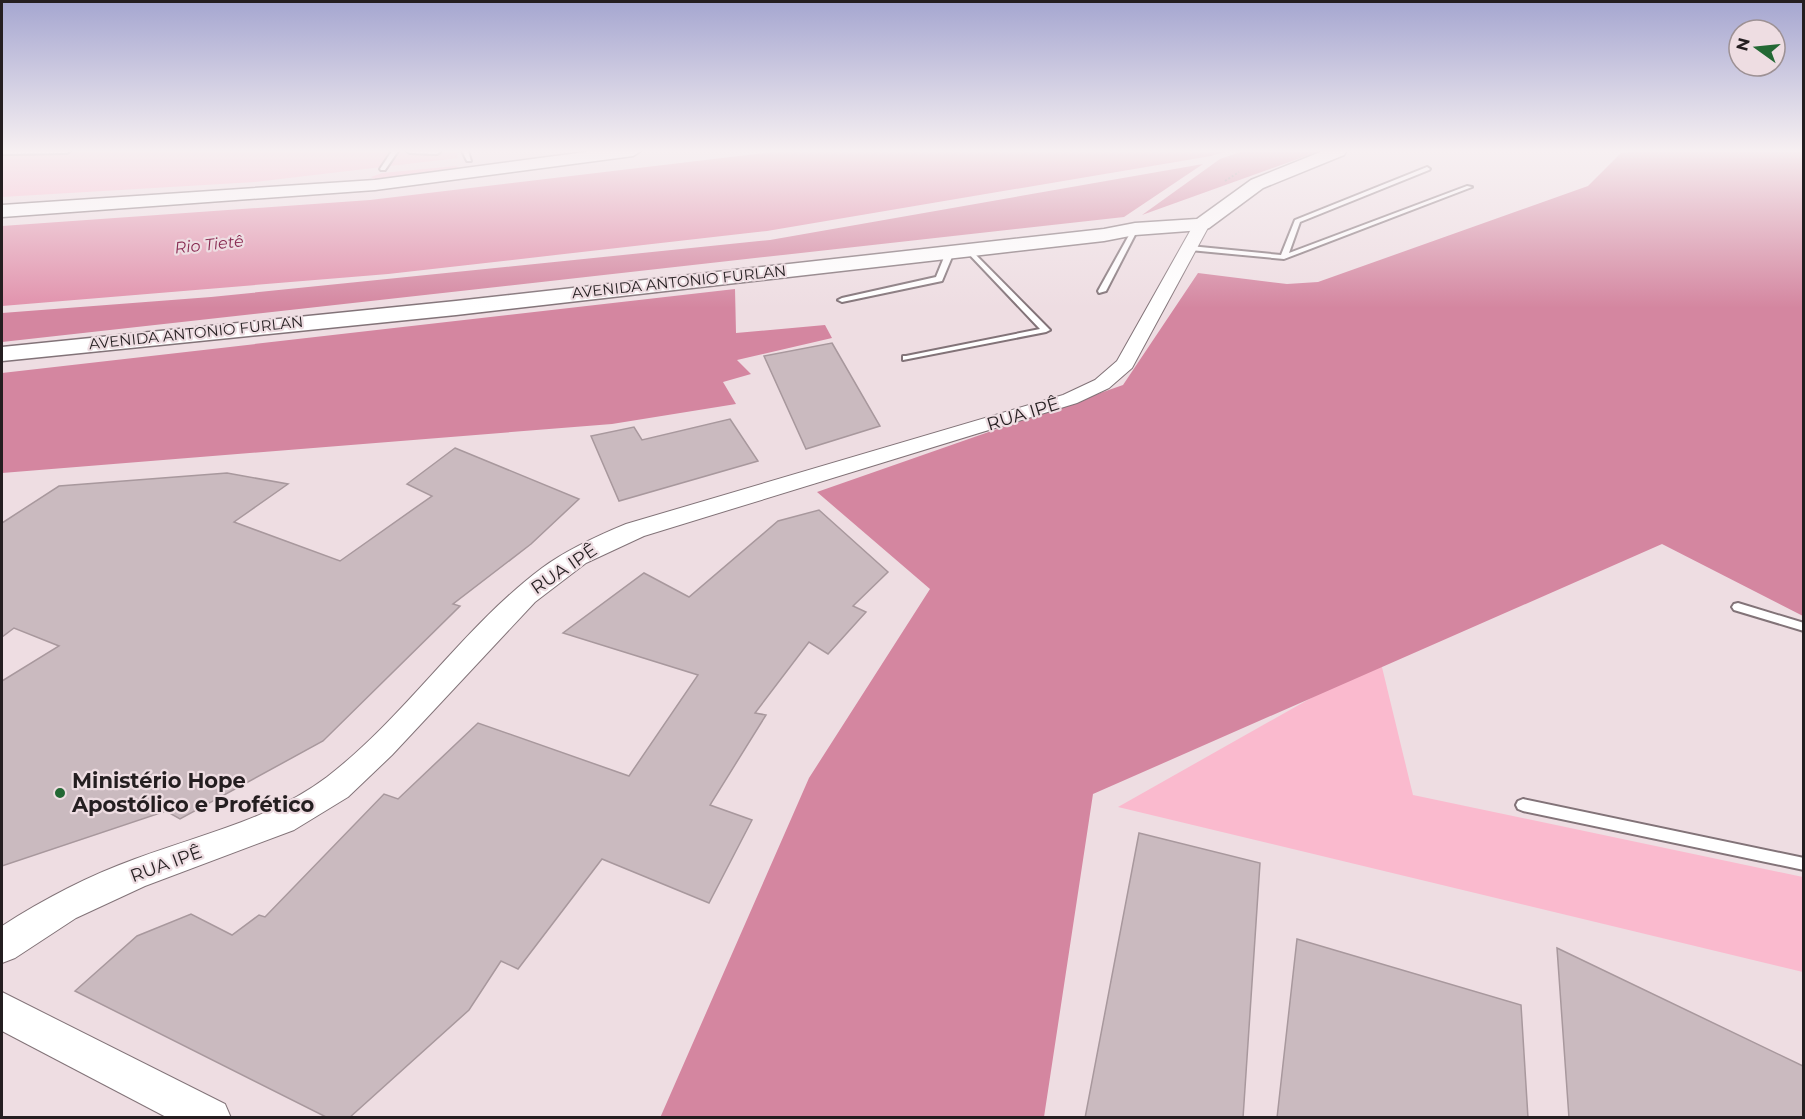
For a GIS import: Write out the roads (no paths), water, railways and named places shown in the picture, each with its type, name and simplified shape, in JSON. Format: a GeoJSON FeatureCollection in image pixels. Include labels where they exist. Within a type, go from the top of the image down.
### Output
{"type":"FeatureCollection","features":[{"type":"Feature","properties":{"kind":"main road"},"geometry":{"type":"LineString","coordinates":[[2,211],[81,203]]}},
{"type":"Feature","properties":{"kind":"main road"},"geometry":{"type":"LineString","coordinates":[[1104,235],[1225,203]]}},
{"type":"Feature","properties":{"kind":"main road"},"geometry":{"type":"LineString","coordinates":[[1202,224],[1228,203]]}},
{"type":"Feature","properties":{"kind":"main road","name":"AVENIDA ANTONIO FURLAN"},"geometry":{"type":"LineString","coordinates":[[2,354],[456,308],[1104,235],[1135,229],[1202,224]]}},
{"type":"Feature","properties":{"kind":"main road"},"geometry":{"type":"LineString","coordinates":[[1135,229],[1190,248]]}},
{"type":"Feature","properties":{"kind":"street","name":"RUA IPÊ"},"geometry":{"type":"LineString","coordinates":[[2,946],[64,906],[134,875],[282,820],[337,787],[381,746],[526,595],[549,574],[587,549],[635,530],[1070,399],[1102,384],[1125,364],[1202,224]]}},
{"type":"Feature","properties":{"kind":"street"},"geometry":{"type":"LineString","coordinates":[[2,1011],[211,1118]]}},
{"type":"Feature","properties":{"kind":"lane"},"geometry":{"type":"LineString","coordinates":[[1284,257],[1297,221],[1341,203]]}},
{"type":"Feature","properties":{"kind":"lane"},"geometry":{"type":"LineString","coordinates":[[1190,248],[1284,257],[1426,203]]}},
{"type":"Feature","properties":{"kind":"lane"},"geometry":{"type":"LineString","coordinates":[[1101,291],[1135,229]]}},
{"type":"Feature","properties":{"kind":"lane"},"geometry":{"type":"LineString","coordinates":[[842,300],[939,279],[959,251],[1046,330],[906,358]]}},
{"type":"Feature","properties":{"kind":"lane"},"geometry":{"type":"LineString","coordinates":[[1738,607],[1803,627]]}},
{"type":"Feature","properties":{"kind":"lane"},"geometry":{"type":"LineString","coordinates":[[1523,806],[1803,864]]}},
{"type":"Feature","properties":{"kind":"water","name":"Rio Tietê"},"geometry":{"type":"Polygon","coordinates":[[[324,203],[931,203],[767,231],[388,274],[2,306],[2,226],[324,203]]]}},
{"type":"Feature","properties":{"kind":"place","name":"Ministério Hope Apostólico e Profético"},"geometry":{"type":"Point","coordinates":[60,793]}}]}
